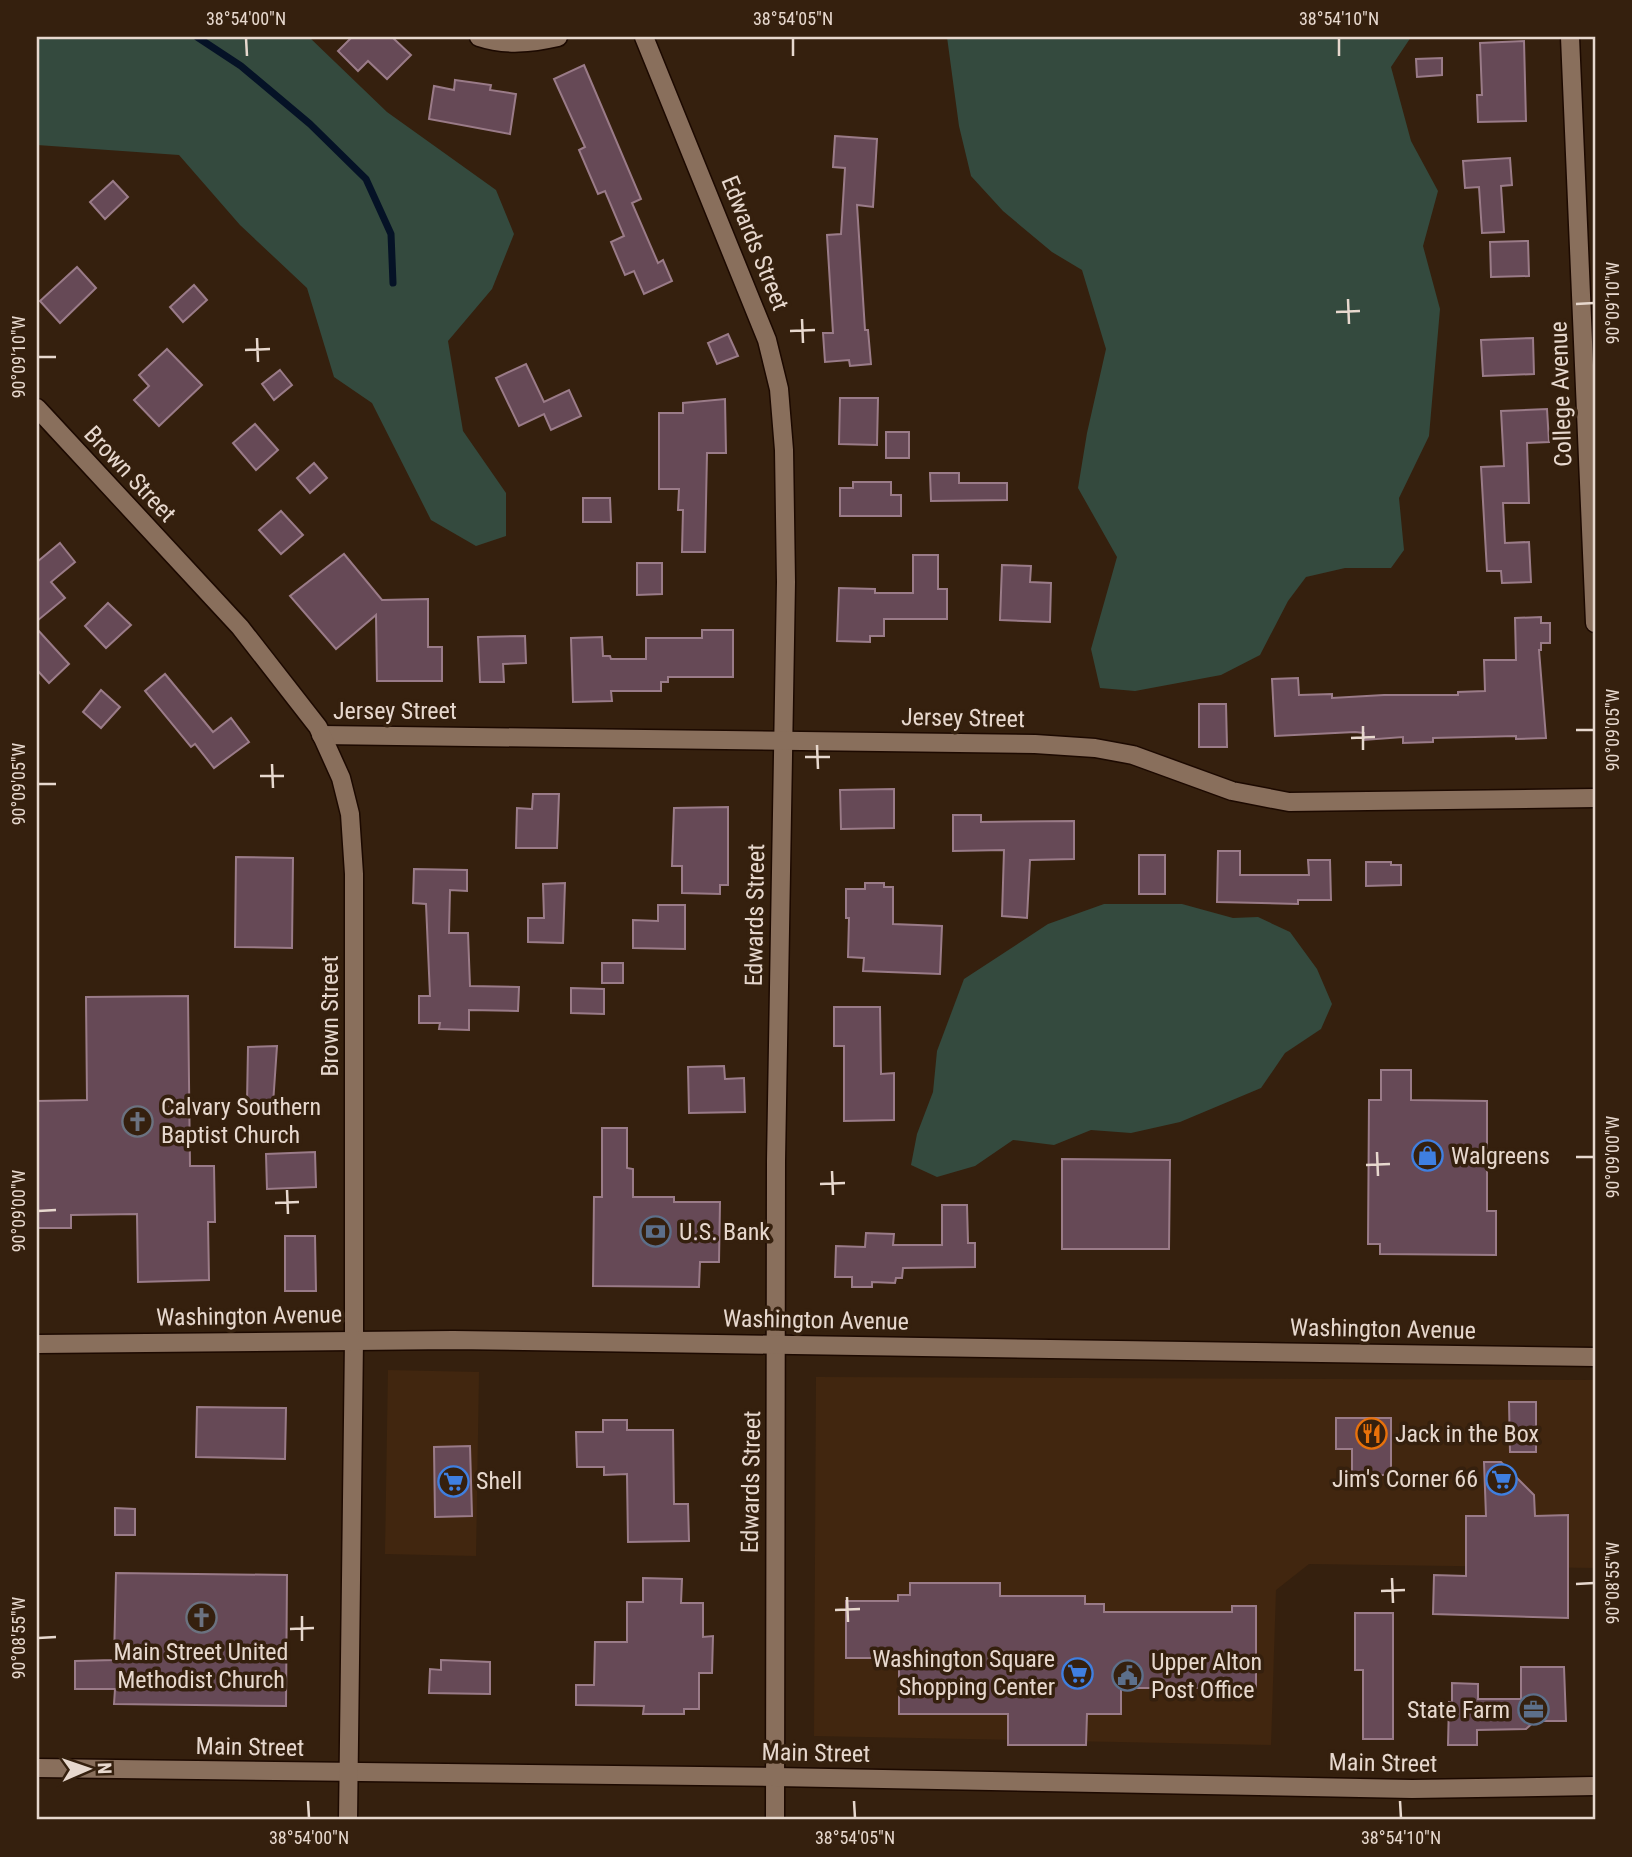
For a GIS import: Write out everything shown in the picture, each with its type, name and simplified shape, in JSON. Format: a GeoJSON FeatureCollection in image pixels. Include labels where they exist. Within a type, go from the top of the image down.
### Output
{"type":"FeatureCollection","features":[{"type":"Feature","properties":{"kind":"street"},"geometry":{"type":"LineString","coordinates":[[479,37],[505,43],[531,43],[558,37]]}},
{"type":"Feature","properties":{"kind":"street","name":"Edwards Street"},"geometry":{"type":"LineString","coordinates":[[644,37],[767,340],[779,389],[784,450],[786,582],[777,1080],[775,1820]]}},
{"type":"Feature","properties":{"kind":"street","name":"College Avenue"},"geometry":{"type":"LineString","coordinates":[[1570,37],[1591,434],[1595,623]]}},
{"type":"Feature","properties":{"kind":"street","name":"Brown Street"},"geometry":{"type":"LineString","coordinates":[[37,408],[240,627],[318,727],[341,778],[350,814],[354,874],[354,1340],[348,1820]]}},
{"type":"Feature","properties":{"kind":"street","name":"Jersey Street"},"geometry":{"type":"LineString","coordinates":[[321,735],[1035,744],[1094,748],[1133,755],[1232,791],[1289,802],[1595,798]]}},
{"type":"Feature","properties":{"kind":"street","name":"Washington Avenue"},"geometry":{"type":"LineString","coordinates":[[37,1344],[354,1340],[1595,1357]]}},
{"type":"Feature","properties":{"kind":"street","name":"Main Street"},"geometry":{"type":"LineString","coordinates":[[37,1768],[775,1777],[1412,1789],[1595,1786]]}},
{"type":"Feature","properties":{"kind":"shaded area"},"geometry":{"type":"Polygon","coordinates":[[[388,1370],[479,1372],[476,1556],[385,1554],[388,1370]]]}},
{"type":"Feature","properties":{"kind":"shaded area"},"geometry":{"type":"Polygon","coordinates":[[[816,1377],[1595,1380],[1595,1568],[1309,1564],[1276,1590],[1271,1745],[814,1736],[816,1377]]]}},
{"type":"Feature","properties":{"kind":"green space"},"geometry":{"type":"Polygon","coordinates":[[[37,37],[309,37],[387,112],[496,190],[514,234],[492,289],[448,341],[463,431],[506,493],[506,536],[476,546],[431,520],[372,403],[334,377],[307,288],[240,225],[179,155],[37,145],[37,37]]]}},
{"type":"Feature","properties":{"kind":"green space"},"geometry":{"type":"Polygon","coordinates":[[[947,37],[1411,37],[1391,67],[1411,141],[1438,191],[1423,246],[1440,309],[1429,436],[1399,498],[1404,550],[1391,568],[1345,568],[1306,577],[1288,601],[1260,655],[1221,675],[1135,691],[1100,688],[1091,649],[1117,557],[1078,488],[1106,349],[1082,270],[1052,252],[1003,211],[971,176],[959,126],[947,37]]]}},
{"type":"Feature","properties":{"kind":"green space"},"geometry":{"type":"Polygon","coordinates":[[[1104,904],[1182,904],[1233,918],[1258,917],[1290,932],[1317,969],[1332,1004],[1321,1029],[1285,1053],[1261,1088],[1180,1122],[1131,1133],[1091,1130],[1054,1145],[1013,1140],[975,1166],[937,1177],[911,1165],[917,1134],[933,1092],[937,1051],[964,979],[1048,924],[1104,904]]]}},
{"type":"Feature","properties":{"kind":"building"},"geometry":{"type":"Polygon","coordinates":[[[352,37],[392,37],[411,55],[387,79],[368,61],[358,71],[338,51],[352,37]]]}},
{"type":"Feature","properties":{"kind":"building"},"geometry":{"type":"Polygon","coordinates":[[[1524,41],[1526,121],[1478,122],[1477,95],[1482,95],[1480,43],[1524,41]]]}},
{"type":"Feature","properties":{"kind":"building"},"geometry":{"type":"Polygon","coordinates":[[[1442,58],[1442,75],[1417,77],[1416,59],[1442,58]]]}},
{"type":"Feature","properties":{"kind":"building"},"geometry":{"type":"Polygon","coordinates":[[[584,65],[641,199],[632,203],[658,263],[663,260],[672,281],[644,294],[634,271],[625,275],[611,242],[624,236],[605,191],[598,194],[579,150],[585,147],[554,79],[584,65]]]}},
{"type":"Feature","properties":{"kind":"building"},"geometry":{"type":"Polygon","coordinates":[[[455,80],[491,85],[490,90],[516,94],[510,134],[429,119],[434,86],[454,90],[455,80]]]}},
{"type":"Feature","properties":{"kind":"building"},"geometry":{"type":"Polygon","coordinates":[[[835,136],[877,139],[873,207],[857,205],[865,330],[868,330],[871,364],[850,366],[849,360],[825,362],[823,333],[833,333],[827,235],[841,234],[845,168],[833,167],[835,136]]]}},
{"type":"Feature","properties":{"kind":"building"},"geometry":{"type":"Polygon","coordinates":[[[1510,158],[1512,185],[1501,186],[1504,232],[1482,233],[1479,187],[1465,188],[1463,161],[1510,158]]]}},
{"type":"Feature","properties":{"kind":"building"},"geometry":{"type":"Polygon","coordinates":[[[113,181],[128,197],[105,219],[90,202],[113,181]]]}},
{"type":"Feature","properties":{"kind":"building"},"geometry":{"type":"Polygon","coordinates":[[[1528,241],[1529,276],[1491,277],[1490,242],[1528,241]]]}},
{"type":"Feature","properties":{"kind":"building"},"geometry":{"type":"Polygon","coordinates":[[[77,267],[96,288],[60,323],[40,301],[77,267]]]}},
{"type":"Feature","properties":{"kind":"building"},"geometry":{"type":"Polygon","coordinates":[[[194,285],[207,300],[183,322],[170,307],[194,285]]]}},
{"type":"Feature","properties":{"kind":"building"},"geometry":{"type":"Polygon","coordinates":[[[728,334],[738,356],[717,364],[708,343],[728,334]]]}},
{"type":"Feature","properties":{"kind":"building"},"geometry":{"type":"Polygon","coordinates":[[[1533,338],[1534,374],[1483,376],[1481,340],[1533,338]]]}},
{"type":"Feature","properties":{"kind":"building"},"geometry":{"type":"Polygon","coordinates":[[[167,349],[202,385],[159,426],[134,400],[149,386],[139,375],[167,349]]]}},
{"type":"Feature","properties":{"kind":"building"},"geometry":{"type":"Polygon","coordinates":[[[526,364],[544,402],[569,390],[581,416],[551,430],[544,414],[519,426],[496,378],[526,364]]]}},
{"type":"Feature","properties":{"kind":"building"},"geometry":{"type":"Polygon","coordinates":[[[280,370],[292,385],[274,400],[262,384],[280,370]]]}},
{"type":"Feature","properties":{"kind":"building"},"geometry":{"type":"Polygon","coordinates":[[[840,398],[878,398],[877,445],[839,444],[840,398]]]}},
{"type":"Feature","properties":{"kind":"building"},"geometry":{"type":"Polygon","coordinates":[[[725,399],[726,453],[707,453],[705,552],[682,552],[683,510],[678,510],[679,489],[659,489],[659,413],[683,413],[683,403],[725,399]]]}},
{"type":"Feature","properties":{"kind":"building"},"geometry":{"type":"Polygon","coordinates":[[[1547,409],[1549,442],[1527,443],[1529,503],[1503,503],[1505,543],[1529,542],[1531,582],[1502,583],[1501,571],[1487,571],[1481,467],[1504,466],[1501,411],[1547,409]]]}},
{"type":"Feature","properties":{"kind":"building"},"geometry":{"type":"Polygon","coordinates":[[[255,424],[278,450],[256,470],[233,443],[255,424]]]}},
{"type":"Feature","properties":{"kind":"building"},"geometry":{"type":"Polygon","coordinates":[[[886,432],[909,432],[909,458],[886,458],[886,432]]]}},
{"type":"Feature","properties":{"kind":"building"},"geometry":{"type":"Polygon","coordinates":[[[314,463],[327,478],[310,493],[297,478],[314,463]]]}},
{"type":"Feature","properties":{"kind":"building"},"geometry":{"type":"Polygon","coordinates":[[[930,473],[959,473],[959,483],[1007,483],[1007,500],[931,501],[930,473]]]}},
{"type":"Feature","properties":{"kind":"building"},"geometry":{"type":"Polygon","coordinates":[[[853,482],[891,482],[891,495],[901,495],[901,516],[840,516],[840,488],[853,488],[853,482]]]}},
{"type":"Feature","properties":{"kind":"building"},"geometry":{"type":"Polygon","coordinates":[[[583,498],[610,498],[611,522],[583,522],[583,498]]]}},
{"type":"Feature","properties":{"kind":"building"},"geometry":{"type":"Polygon","coordinates":[[[281,511],[303,535],[281,554],[259,530],[281,511]]]}},
{"type":"Feature","properties":{"kind":"building"},"geometry":{"type":"Polygon","coordinates":[[[60,543],[75,562],[51,582],[65,598],[37,621],[37,562],[60,543]]]}},
{"type":"Feature","properties":{"kind":"building"},"geometry":{"type":"Polygon","coordinates":[[[344,554],[382,600],[428,599],[428,647],[442,647],[442,681],[377,681],[376,615],[336,649],[290,596],[344,554]]]}},
{"type":"Feature","properties":{"kind":"building"},"geometry":{"type":"Polygon","coordinates":[[[913,555],[938,555],[938,589],[947,589],[947,619],[884,619],[884,636],[870,636],[870,642],[837,641],[839,588],[875,589],[875,593],[913,593],[913,555]]]}},
{"type":"Feature","properties":{"kind":"building"},"geometry":{"type":"Polygon","coordinates":[[[637,563],[662,563],[662,594],[637,595],[637,563]]]}},
{"type":"Feature","properties":{"kind":"building"},"geometry":{"type":"Polygon","coordinates":[[[1002,565],[1031,566],[1030,582],[1051,583],[1050,622],[1000,620],[1002,565]]]}},
{"type":"Feature","properties":{"kind":"building"},"geometry":{"type":"Polygon","coordinates":[[[108,603],[131,625],[106,648],[85,626],[108,603]]]}},
{"type":"Feature","properties":{"kind":"building"},"geometry":{"type":"Polygon","coordinates":[[[1541,617],[1541,623],[1550,623],[1550,643],[1541,643],[1539,650],[1546,738],[1433,738],[1433,742],[1403,743],[1403,737],[1364,740],[1364,733],[1355,732],[1275,736],[1272,679],[1298,678],[1299,695],[1332,694],[1332,698],[1458,695],[1458,692],[1485,691],[1484,660],[1516,660],[1515,618],[1541,617]]]}},
{"type":"Feature","properties":{"kind":"building"},"geometry":{"type":"Polygon","coordinates":[[[37,629],[69,664],[49,683],[37,670],[37,629]]]}},
{"type":"Feature","properties":{"kind":"building"},"geometry":{"type":"Polygon","coordinates":[[[702,630],[733,630],[733,677],[668,677],[668,682],[661,682],[661,691],[611,691],[612,701],[573,702],[571,638],[602,637],[603,656],[610,656],[611,659],[646,659],[646,638],[702,638],[702,630]]]}},
{"type":"Feature","properties":{"kind":"building"},"geometry":{"type":"Polygon","coordinates":[[[525,636],[526,663],[503,664],[504,682],[480,682],[478,637],[525,636]]]}},
{"type":"Feature","properties":{"kind":"building"},"geometry":{"type":"Polygon","coordinates":[[[165,674],[213,732],[231,718],[249,742],[214,768],[195,744],[191,747],[145,691],[165,674]]]}},
{"type":"Feature","properties":{"kind":"building"},"geometry":{"type":"Polygon","coordinates":[[[101,690],[120,707],[101,728],[83,712],[101,690]]]}},
{"type":"Feature","properties":{"kind":"building"},"geometry":{"type":"Polygon","coordinates":[[[1199,704],[1226,704],[1227,747],[1199,747],[1199,704]]]}},
{"type":"Feature","properties":{"kind":"building"},"geometry":{"type":"Polygon","coordinates":[[[894,789],[894,828],[841,829],[840,790],[894,789]]]}},
{"type":"Feature","properties":{"kind":"building"},"geometry":{"type":"Polygon","coordinates":[[[533,794],[559,794],[557,848],[516,848],[517,808],[532,809],[533,794]]]}},
{"type":"Feature","properties":{"kind":"building"},"geometry":{"type":"Polygon","coordinates":[[[728,807],[728,885],[720,885],[720,894],[682,893],[682,866],[672,866],[674,808],[728,807]]]}},
{"type":"Feature","properties":{"kind":"building"},"geometry":{"type":"Polygon","coordinates":[[[953,815],[981,815],[981,822],[1074,821],[1074,859],[1030,860],[1027,918],[1002,916],[1004,850],[953,851],[953,815]]]}},
{"type":"Feature","properties":{"kind":"building"},"geometry":{"type":"Polygon","coordinates":[[[1218,851],[1240,851],[1240,875],[1309,875],[1308,860],[1330,860],[1331,900],[1298,900],[1298,904],[1217,902],[1218,851]]]}},
{"type":"Feature","properties":{"kind":"building"},"geometry":{"type":"Polygon","coordinates":[[[1139,855],[1165,855],[1165,894],[1139,894],[1139,855]]]}},
{"type":"Feature","properties":{"kind":"building"},"geometry":{"type":"Polygon","coordinates":[[[236,857],[293,858],[292,948],[235,947],[236,857]]]}},
{"type":"Feature","properties":{"kind":"building"},"geometry":{"type":"Polygon","coordinates":[[[1366,862],[1391,862],[1391,865],[1401,865],[1401,885],[1366,886],[1366,862]]]}},
{"type":"Feature","properties":{"kind":"building"},"geometry":{"type":"Polygon","coordinates":[[[414,869],[467,870],[467,891],[450,890],[449,933],[468,933],[470,986],[519,987],[518,1011],[469,1010],[469,1030],[439,1029],[440,1023],[419,1023],[419,996],[430,996],[426,904],[413,903],[414,869]]]}},
{"type":"Feature","properties":{"kind":"building"},"geometry":{"type":"Polygon","coordinates":[[[565,883],[563,943],[528,942],[528,918],[544,918],[543,884],[565,883]]]}},
{"type":"Feature","properties":{"kind":"building"},"geometry":{"type":"Polygon","coordinates":[[[865,883],[884,883],[884,887],[893,887],[893,924],[942,926],[940,974],[863,971],[864,958],[848,957],[849,918],[846,918],[846,889],[865,889],[865,883]]]}},
{"type":"Feature","properties":{"kind":"building"},"geometry":{"type":"Polygon","coordinates":[[[658,905],[685,905],[685,949],[633,948],[633,920],[658,921],[658,905]]]}},
{"type":"Feature","properties":{"kind":"building"},"geometry":{"type":"Polygon","coordinates":[[[602,963],[623,963],[623,983],[602,983],[602,963]]]}},
{"type":"Feature","properties":{"kind":"building"},"geometry":{"type":"Polygon","coordinates":[[[571,988],[604,989],[604,1014],[571,1013],[571,988]]]}},
{"type":"Feature","properties":{"kind":"building","name":"Calvary Southern Baptist Church"},"geometry":{"type":"Polygon","coordinates":[[[188,996],[190,1166],[214,1166],[215,1222],[208,1222],[209,1280],[138,1282],[137,1214],[71,1215],[71,1228],[37,1228],[37,1101],[87,1100],[86,997],[188,996]]]}},
{"type":"Feature","properties":{"kind":"building"},"geometry":{"type":"Polygon","coordinates":[[[834,1007],[880,1007],[881,1074],[894,1073],[894,1120],[844,1121],[844,1046],[834,1046],[834,1007]]]}},
{"type":"Feature","properties":{"kind":"building"},"geometry":{"type":"Polygon","coordinates":[[[277,1046],[273,1104],[247,1103],[248,1047],[277,1046]]]}},
{"type":"Feature","properties":{"kind":"building"},"geometry":{"type":"Polygon","coordinates":[[[724,1066],[725,1079],[744,1078],[745,1112],[689,1113],[688,1067],[724,1066]]]}},
{"type":"Feature","properties":{"kind":"building","name":"Walgreens"},"geometry":{"type":"Polygon","coordinates":[[[1381,1070],[1411,1070],[1411,1100],[1487,1101],[1487,1211],[1496,1211],[1496,1255],[1380,1254],[1380,1244],[1368,1244],[1369,1100],[1381,1100],[1381,1070]]]}},
{"type":"Feature","properties":{"kind":"building","name":"U.S. Bank"},"geometry":{"type":"Polygon","coordinates":[[[602,1128],[627,1128],[627,1168],[633,1169],[633,1197],[674,1197],[674,1202],[720,1202],[719,1262],[700,1262],[699,1287],[593,1286],[594,1197],[602,1197],[602,1128]]]}},
{"type":"Feature","properties":{"kind":"building"},"geometry":{"type":"Polygon","coordinates":[[[315,1152],[316,1187],[267,1189],[266,1154],[315,1152]]]}},
{"type":"Feature","properties":{"kind":"building"},"geometry":{"type":"Polygon","coordinates":[[[1062,1159],[1170,1160],[1169,1249],[1062,1249],[1062,1159]]]}},
{"type":"Feature","properties":{"kind":"building"},"geometry":{"type":"Polygon","coordinates":[[[942,1205],[967,1205],[968,1243],[975,1243],[975,1267],[903,1268],[902,1278],[896,1278],[895,1283],[872,1282],[872,1287],[852,1287],[852,1277],[835,1277],[836,1246],[865,1247],[866,1233],[894,1234],[893,1245],[942,1245],[942,1205]]]}},
{"type":"Feature","properties":{"kind":"building"},"geometry":{"type":"Polygon","coordinates":[[[285,1236],[315,1236],[316,1291],[285,1291],[285,1236]]]}},
{"type":"Feature","properties":{"kind":"building","name":"Jim's Corner 66"},"geometry":{"type":"Polygon","coordinates":[[[1509,1402],[1536,1402],[1536,1452],[1510,1452],[1509,1402]]]}},
{"type":"Feature","properties":{"kind":"building"},"geometry":{"type":"Polygon","coordinates":[[[197,1407],[286,1408],[285,1459],[196,1457],[197,1407]]]}},
{"type":"Feature","properties":{"kind":"building","name":"Jack in the Box"},"geometry":{"type":"Polygon","coordinates":[[[1336,1418],[1391,1418],[1391,1475],[1352,1475],[1352,1449],[1336,1449],[1336,1418]]]}},
{"type":"Feature","properties":{"kind":"building"},"geometry":{"type":"Polygon","coordinates":[[[603,1420],[627,1420],[627,1430],[673,1430],[674,1504],[688,1504],[689,1541],[628,1542],[627,1474],[604,1475],[604,1467],[577,1467],[576,1432],[603,1432],[603,1420]]]}},
{"type":"Feature","properties":{"kind":"building","name":"Shell"},"geometry":{"type":"Polygon","coordinates":[[[470,1446],[472,1516],[435,1517],[434,1447],[470,1446]]]}},
{"type":"Feature","properties":{"kind":"building"},"geometry":{"type":"Polygon","coordinates":[[[1484,1462],[1501,1462],[1534,1495],[1535,1516],[1568,1515],[1568,1618],[1433,1614],[1434,1575],[1466,1576],[1466,1516],[1486,1516],[1484,1462]]]}},
{"type":"Feature","properties":{"kind":"building"},"geometry":{"type":"Polygon","coordinates":[[[115,1508],[135,1509],[135,1535],[115,1535],[115,1508]]]}},
{"type":"Feature","properties":{"kind":"building","name":"Main Street United Methodist Church"},"geometry":{"type":"Polygon","coordinates":[[[116,1573],[287,1575],[286,1706],[114,1704],[115,1689],[75,1689],[75,1661],[114,1660],[116,1573]]]}},
{"type":"Feature","properties":{"kind":"building"},"geometry":{"type":"Polygon","coordinates":[[[643,1578],[682,1579],[681,1603],[703,1603],[703,1637],[713,1636],[712,1673],[699,1673],[699,1709],[684,1709],[684,1714],[643,1714],[644,1706],[576,1705],[576,1685],[594,1685],[595,1642],[627,1642],[627,1602],[643,1602],[643,1578]]]}},
{"type":"Feature","properties":{"kind":"building","name":"Washington Square Shopping Center"},"geometry":{"type":"Polygon","coordinates":[[[910,1583],[1000,1583],[1000,1596],[1085,1596],[1085,1604],[1104,1604],[1104,1612],[1232,1612],[1232,1606],[1256,1606],[1256,1688],[1121,1688],[1121,1714],[1087,1714],[1086,1745],[1008,1745],[1008,1714],[899,1714],[899,1658],[846,1658],[846,1601],[898,1601],[898,1595],[910,1595],[910,1583]]]}},
{"type":"Feature","properties":{"kind":"building"},"geometry":{"type":"Polygon","coordinates":[[[1355,1613],[1393,1613],[1393,1739],[1363,1739],[1363,1670],[1355,1670],[1355,1613]]]}},
{"type":"Feature","properties":{"kind":"building"},"geometry":{"type":"Polygon","coordinates":[[[441,1660],[490,1662],[490,1694],[429,1693],[430,1669],[441,1670],[441,1660]]]}},
{"type":"Feature","properties":{"kind":"building"},"geometry":{"type":"Polygon","coordinates":[[[1521,1667],[1564,1667],[1566,1721],[1535,1721],[1526,1729],[1477,1730],[1477,1745],[1448,1745],[1452,1683],[1478,1684],[1478,1699],[1521,1699],[1521,1667]]]}},
{"type":"Feature","properties":{"kind":"waterway"},"geometry":{"type":"LineString","coordinates":[[197,37],[241,66],[310,124],[366,179],[391,234],[393,283]]}},
{"type":"Feature","properties":{"kind":"place","name":"Calvary Southern Baptist Church"},"geometry":{"type":"Point","coordinates":[138,1121]}},
{"type":"Feature","properties":{"kind":"place","name":"Walgreens"},"geometry":{"type":"Point","coordinates":[1428,1156]}},
{"type":"Feature","properties":{"kind":"place","name":"U.S. Bank"},"geometry":{"type":"Point","coordinates":[656,1232]}},
{"type":"Feature","properties":{"kind":"place","name":"Jack in the Box"},"geometry":{"type":"Point","coordinates":[1372,1434]}},
{"type":"Feature","properties":{"kind":"place","name":"Jim's Corner 66"},"geometry":{"type":"Point","coordinates":[1501,1479]}},
{"type":"Feature","properties":{"kind":"place","name":"Shell"},"geometry":{"type":"Point","coordinates":[453,1481]}},
{"type":"Feature","properties":{"kind":"place","name":"Main Street United Methodist Church"},"geometry":{"type":"Point","coordinates":[201,1618]}},
{"type":"Feature","properties":{"kind":"place","name":"Washington Square Shopping Center"},"geometry":{"type":"Point","coordinates":[1078,1673]}},
{"type":"Feature","properties":{"kind":"place","name":"Upper Alton Post Office"},"geometry":{"type":"Point","coordinates":[1128,1676]}},
{"type":"Feature","properties":{"kind":"place","name":"State Farm"},"geometry":{"type":"Point","coordinates":[1533,1710]}}]}
